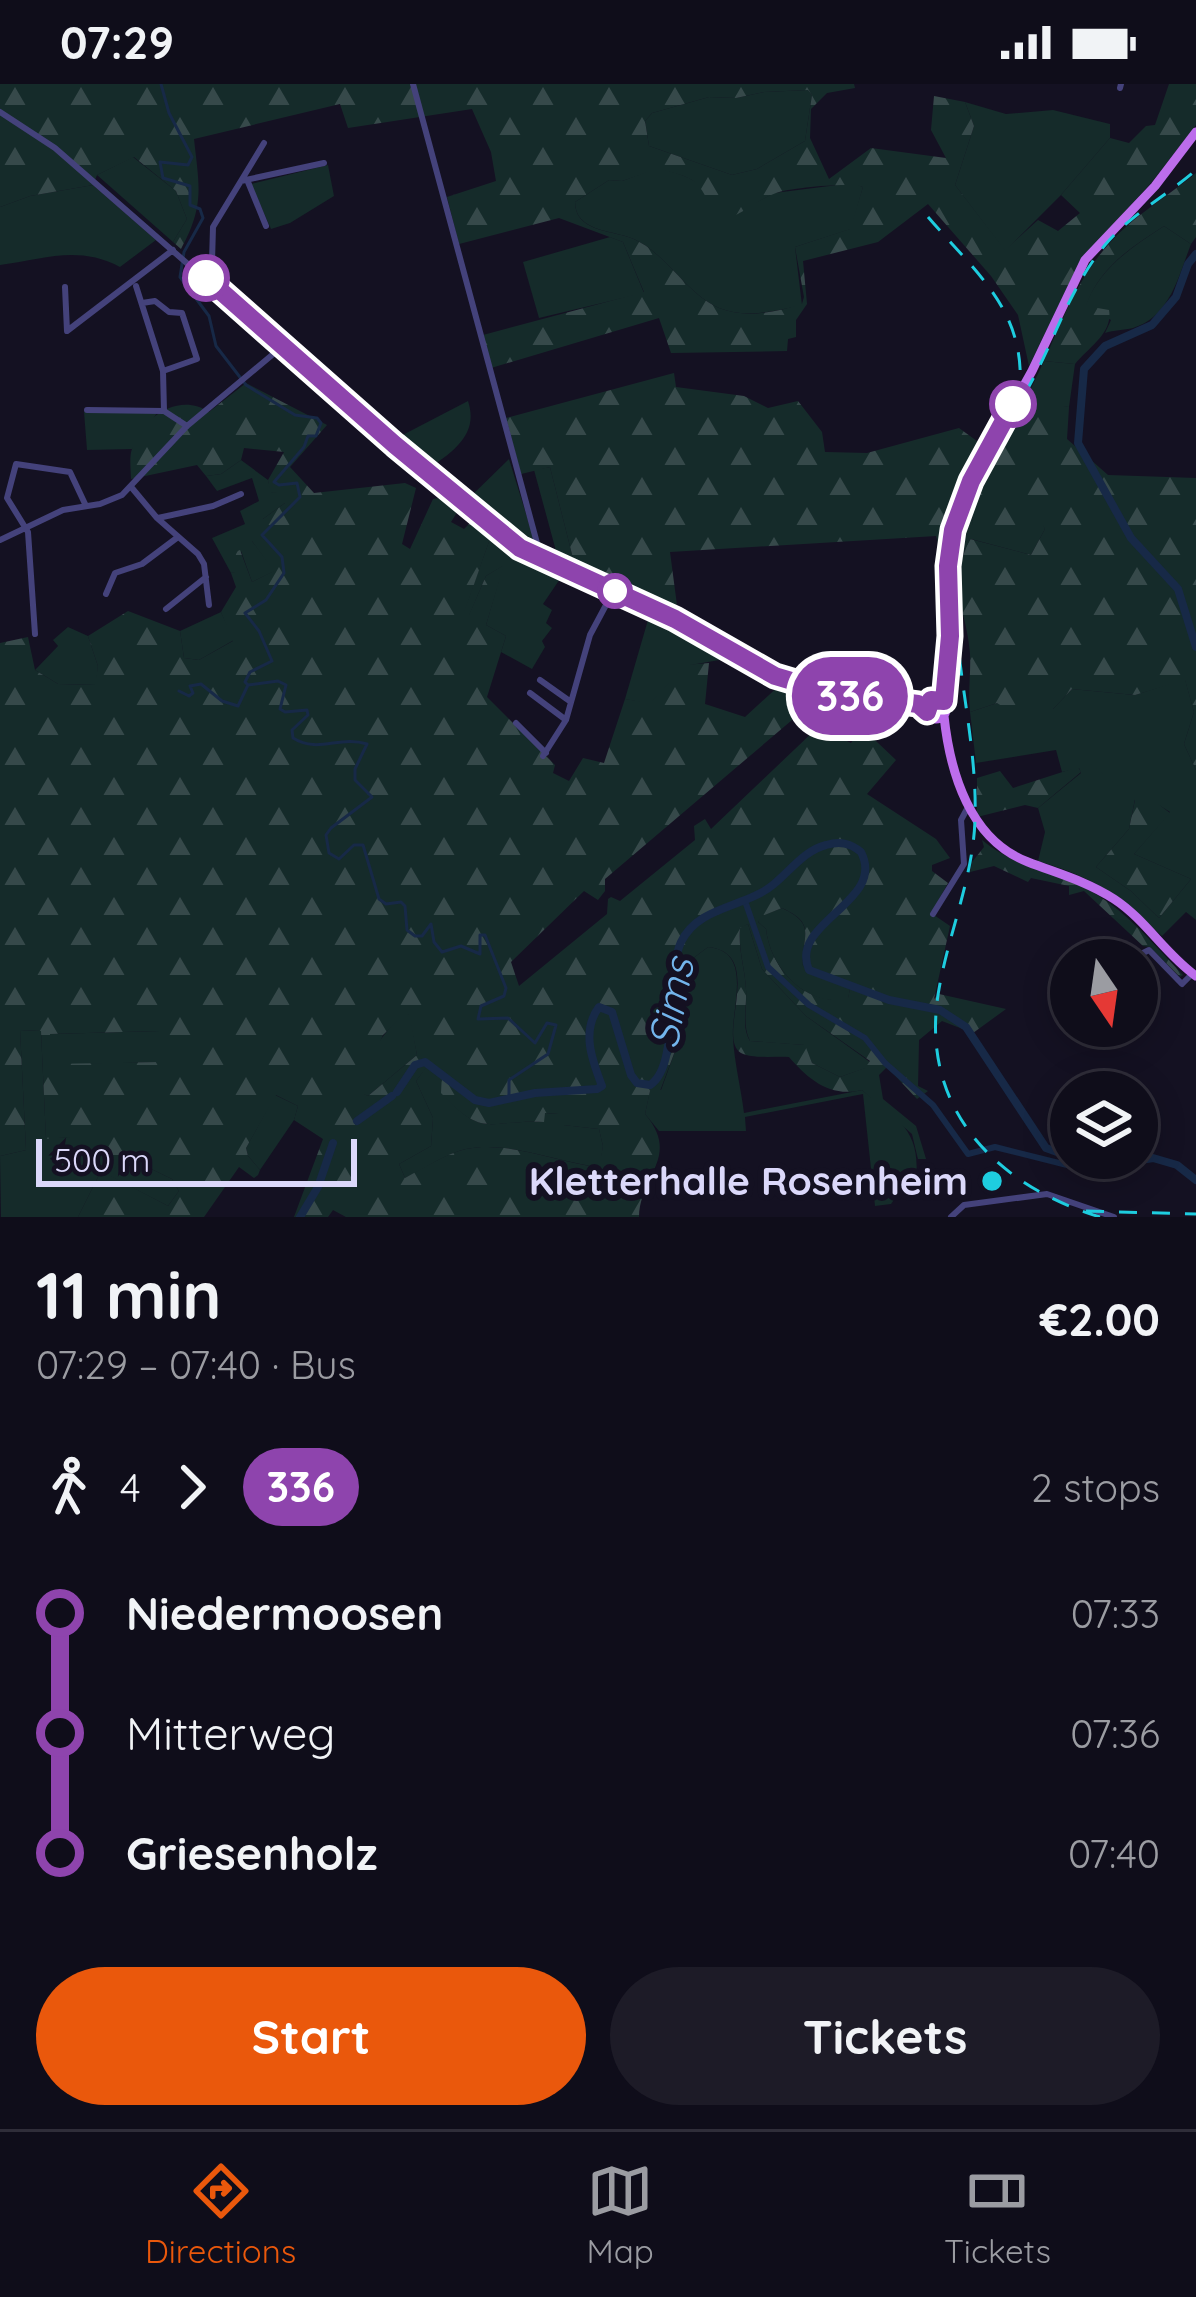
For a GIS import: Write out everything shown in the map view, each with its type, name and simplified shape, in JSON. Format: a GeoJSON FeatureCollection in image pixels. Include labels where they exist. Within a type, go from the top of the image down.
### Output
{"type":"FeatureCollection","features":[{"type":"Feature","properties":{"kind":"main road"},"geometry":{"type":"LineString","coordinates":[[1194,975],[1134,914],[1096,887],[999,847],[968,807],[936,708],[950,636],[949,547],[971,481],[1085,260],[1155,186],[1196,132]]}},
{"type":"Feature","properties":{"kind":"street"},"geometry":{"type":"LineString","coordinates":[[413,84],[537,543],[532,555]]}},
{"type":"Feature","properties":{"kind":"street"},"geometry":{"type":"LineString","coordinates":[[0,112],[55,148],[453,494],[532,555],[675,619],[775,676],[832,693],[936,708]]}},
{"type":"Feature","properties":{"kind":"street"},"geometry":{"type":"LineString","coordinates":[[203,276],[212,262],[213,227],[245,182],[265,142]]}},
{"type":"Feature","properties":{"kind":"street"},"geometry":{"type":"LineString","coordinates":[[245,182],[325,163]]}},
{"type":"Feature","properties":{"kind":"street"},"geometry":{"type":"LineString","coordinates":[[245,182],[266,226]]}},
{"type":"Feature","properties":{"kind":"street"},"geometry":{"type":"LineString","coordinates":[[65,287],[67,331],[174,251]]}},
{"type":"Feature","properties":{"kind":"street"},"geometry":{"type":"LineString","coordinates":[[136,286],[163,371],[164,411]]}},
{"type":"Feature","properties":{"kind":"street"},"geometry":{"type":"LineString","coordinates":[[142,303],[155,301],[187,320],[197,359],[163,371]]}},
{"type":"Feature","properties":{"kind":"street"},"geometry":{"type":"LineString","coordinates":[[0,540],[63,510],[112,501],[132,487],[187,426],[284,345]]}},
{"type":"Feature","properties":{"kind":"street"},"geometry":{"type":"LineString","coordinates":[[88,410],[164,411],[187,426]]}},
{"type":"Feature","properties":{"kind":"street"},"geometry":{"type":"LineString","coordinates":[[34,634],[26,527],[7,497],[16,464],[70,472],[86,506]]}},
{"type":"Feature","properties":{"kind":"street"},"geometry":{"type":"LineString","coordinates":[[132,487],[157,518],[198,554],[208,605]]}},
{"type":"Feature","properties":{"kind":"street"},"geometry":{"type":"LineString","coordinates":[[157,518],[213,506],[241,494]]}},
{"type":"Feature","properties":{"kind":"street"},"geometry":{"type":"LineString","coordinates":[[106,594],[115,573],[142,564],[178,536]]}},
{"type":"Feature","properties":{"kind":"street"},"geometry":{"type":"LineString","coordinates":[[166,610],[206,577]]}},
{"type":"Feature","properties":{"kind":"street"},"geometry":{"type":"LineString","coordinates":[[516,723],[544,755],[566,720],[590,635],[614,590]]}},
{"type":"Feature","properties":{"kind":"street"},"geometry":{"type":"LineString","coordinates":[[540,680],[571,702]]}},
{"type":"Feature","properties":{"kind":"street"},"geometry":{"type":"LineString","coordinates":[[530,693],[566,720]]}},
{"type":"Feature","properties":{"kind":"street"},"geometry":{"type":"LineString","coordinates":[[934,914],[964,864],[961,820],[968,807]]}},
{"type":"Feature","properties":{"kind":"street"},"geometry":{"type":"LineString","coordinates":[[1158,959],[1182,984],[1194,975]]}},
{"type":"Feature","properties":{"kind":"street"},"geometry":{"type":"LineString","coordinates":[[951,1217],[964,1204],[1047,1194],[1114,1217]]}},
{"type":"Feature","properties":{"kind":"green space"},"geometry":{"type":"Polygon","coordinates":[[[0,84],[854,84],[855,88],[827,93],[811,109],[810,138],[829,179],[871,148],[946,158],[931,130],[934,96],[965,102],[974,126],[955,185],[1005,250],[1038,220],[1058,231],[1080,213],[1061,195],[1110,138],[1129,143],[1146,126],[1155,125],[1169,84],[1196,84],[1196,125],[1151,183],[1081,259],[1029,366],[1018,315],[928,204],[878,242],[803,261],[807,304],[796,320],[796,337],[788,339],[787,351],[671,353],[659,318],[491,368],[483,335],[644,292],[623,242],[559,218],[459,244],[447,197],[496,181],[491,152],[472,109],[348,128],[340,104],[194,139],[197,207],[181,249],[173,242],[187,219],[176,191],[134,157],[97,175],[93,185],[30,196],[0,207],[0,84]],[[808,90],[709,97],[652,113],[645,121],[649,146],[732,175],[757,169],[805,141],[812,95],[808,90]],[[657,169],[622,181],[609,180],[575,202],[581,219],[643,244],[719,308],[750,314],[802,304],[795,247],[850,229],[863,187],[783,191],[724,220],[713,216],[695,182],[657,169]]]}},
{"type":"Feature","properties":{"kind":"green space"},"geometry":{"type":"Polygon","coordinates":[[[808,90],[812,95],[805,141],[757,169],[732,175],[649,146],[645,121],[652,113],[709,97],[808,90]]]}},
{"type":"Feature","properties":{"kind":"green space"},"geometry":{"type":"Polygon","coordinates":[[[965,102],[1006,114],[1053,110],[1110,124],[1110,138],[1005,251],[955,185],[974,126],[965,102]]]}},
{"type":"Feature","properties":{"kind":"green space"},"geometry":{"type":"Polygon","coordinates":[[[133,157],[176,191],[187,219],[173,242],[97,175],[133,157]]]}},
{"type":"Feature","properties":{"kind":"green space"},"geometry":{"type":"Polygon","coordinates":[[[328,165],[334,196],[271,229],[251,184],[328,165]]]}},
{"type":"Feature","properties":{"kind":"green space"},"geometry":{"type":"Polygon","coordinates":[[[657,168],[697,182],[709,202],[745,208],[774,193],[853,183],[863,187],[851,229],[795,247],[802,305],[740,313],[707,301],[643,244],[587,224],[577,212],[575,202],[609,180],[622,181],[657,168]]]}},
{"type":"Feature","properties":{"kind":"green space"},"geometry":{"type":"Polygon","coordinates":[[[1196,173],[1196,237],[1191,244],[1164,226],[1128,251],[1099,280],[1086,306],[1109,310],[1099,339],[1075,364],[1044,361],[1097,258],[1128,225],[1196,173]]]}},
{"type":"Feature","properties":{"kind":"green space"},"geometry":{"type":"Polygon","coordinates":[[[93,185],[156,240],[120,267],[75,255],[0,265],[0,207],[30,196],[93,185]]]}},
{"type":"Feature","properties":{"kind":"green space"},"geometry":{"type":"Polygon","coordinates":[[[1164,226],[1191,244],[1171,294],[1146,323],[1105,333],[1111,320],[1085,307],[1091,293],[1117,260],[1164,226]]]}},
{"type":"Feature","properties":{"kind":"green space"},"geometry":{"type":"Polygon","coordinates":[[[610,237],[623,242],[644,293],[539,318],[523,262],[610,237]]]}},
{"type":"Feature","properties":{"kind":"green space"},"geometry":{"type":"Polygon","coordinates":[[[1044,361],[1075,364],[1069,407],[1024,403],[1044,361]]]}},
{"type":"Feature","properties":{"kind":"green space"},"geometry":{"type":"Polygon","coordinates":[[[674,373],[676,387],[744,396],[768,408],[798,401],[822,432],[825,452],[867,453],[959,428],[981,444],[940,551],[936,536],[670,552],[678,613],[576,570],[550,467],[521,474],[506,418],[674,373]]]}},
{"type":"Feature","properties":{"kind":"green space"},"geometry":{"type":"Polygon","coordinates":[[[246,383],[327,425],[290,467],[314,493],[405,483],[416,488],[402,544],[410,549],[433,499],[449,496],[461,506],[451,522],[464,529],[475,518],[492,533],[464,613],[469,615],[486,576],[504,565],[486,625],[506,636],[487,697],[555,765],[553,773],[569,781],[583,758],[604,763],[625,699],[650,703],[685,665],[709,663],[705,704],[745,717],[782,683],[818,698],[605,879],[605,891],[598,900],[584,891],[511,962],[519,986],[607,914],[608,899],[620,901],[695,840],[694,826],[705,819],[711,829],[816,729],[851,743],[856,736],[852,727],[833,720],[831,714],[839,706],[896,760],[867,794],[936,839],[950,858],[932,865],[932,871],[948,883],[931,913],[950,926],[934,999],[939,994],[1006,1009],[973,1033],[942,1021],[919,1040],[918,1086],[928,1091],[917,1099],[887,1067],[879,1075],[883,1099],[916,1126],[926,1159],[918,1159],[912,1134],[862,1090],[840,1091],[821,1085],[789,1057],[741,1053],[733,1031],[738,979],[734,964],[725,953],[708,947],[692,959],[678,1043],[660,1091],[650,1091],[645,1114],[655,1129],[659,1154],[639,1217],[346,1217],[333,1210],[328,1217],[294,1217],[323,1139],[294,1120],[298,1106],[276,1095],[246,1148],[260,1170],[258,1175],[254,1178],[239,1167],[204,1217],[78,1217],[102,1169],[79,1166],[69,1137],[46,1139],[41,1031],[20,1030],[26,1150],[0,1156],[0,643],[28,637],[35,670],[58,684],[95,685],[98,666],[88,636],[128,611],[180,631],[184,658],[199,660],[233,641],[221,612],[236,587],[231,573],[240,571],[235,552],[240,550],[252,582],[274,571],[252,541],[246,523],[263,519],[285,503],[284,494],[270,492],[268,480],[284,452],[244,448],[241,460],[221,474],[206,476],[197,465],[131,479],[132,449],[153,418],[174,406],[209,412],[246,383]],[[782,908],[758,922],[793,982],[818,997],[848,998],[850,989],[815,977],[803,966],[805,932],[800,920],[782,908]],[[748,924],[740,928],[750,1041],[805,1045],[812,1063],[840,1077],[865,1068],[870,1061],[806,1016],[762,969],[748,924]],[[409,1015],[383,1035],[371,1061],[375,1074],[364,1094],[368,1096],[417,1055],[409,1015]],[[159,1031],[50,1034],[50,1064],[159,1062],[159,1031]],[[429,1064],[416,1081],[433,1118],[431,1146],[399,1164],[405,1178],[450,1154],[482,1147],[599,1167],[603,1146],[599,1129],[563,1125],[559,1114],[545,1113],[544,1122],[478,1122],[441,1093],[442,1073],[429,1064]],[[125,1156],[109,1175],[168,1206],[179,1191],[172,1179],[125,1156]]]}},
{"type":"Feature","properties":{"kind":"green space"},"geometry":{"type":"Polygon","coordinates":[[[468,401],[470,423],[462,441],[428,469],[393,440],[468,401]]]}},
{"type":"Feature","properties":{"kind":"green space"},"geometry":{"type":"Polygon","coordinates":[[[1024,403],[1069,407],[1067,439],[1108,475],[1196,478],[1196,770],[1184,744],[1194,712],[1185,680],[1135,695],[1072,689],[1053,709],[1021,718],[997,703],[970,712],[970,653],[958,585],[970,539],[1031,555],[1045,529],[1040,520],[1001,535],[973,525],[972,501],[1024,403]]]}},
{"type":"Feature","properties":{"kind":"green space"},"geometry":{"type":"Polygon","coordinates":[[[84,412],[157,413],[132,449],[87,450],[84,412]]]}},
{"type":"Feature","properties":{"kind":"green space"},"geometry":{"type":"Polygon","coordinates":[[[509,459],[535,543],[531,550],[466,501],[509,459]]]}},
{"type":"Feature","properties":{"kind":"green space"},"geometry":{"type":"Polygon","coordinates":[[[241,460],[268,480],[271,492],[285,493],[285,503],[263,519],[252,541],[275,571],[252,582],[241,551],[240,572],[231,573],[212,538],[245,524],[240,511],[259,501],[252,478],[217,491],[206,476],[221,474],[241,460]]]}},
{"type":"Feature","properties":{"kind":"green space"},"geometry":{"type":"Polygon","coordinates":[[[550,467],[576,570],[559,562],[534,470],[550,467]]]}},
{"type":"Feature","properties":{"kind":"green space"},"geometry":{"type":"Polygon","coordinates":[[[972,501],[973,525],[1041,519],[1045,529],[1031,555],[971,539],[958,564],[972,501]]]}},
{"type":"Feature","properties":{"kind":"green space"},"geometry":{"type":"Polygon","coordinates":[[[492,533],[564,573],[543,604],[552,610],[546,623],[552,628],[532,669],[501,652],[506,636],[486,625],[503,566],[486,576],[469,616],[463,614],[492,533]]]}},
{"type":"Feature","properties":{"kind":"green space"},"geometry":{"type":"Polygon","coordinates":[[[221,612],[234,640],[199,660],[184,658],[180,631],[221,612]]]}},
{"type":"Feature","properties":{"kind":"green space"},"geometry":{"type":"Polygon","coordinates":[[[650,613],[684,629],[725,659],[685,666],[650,704],[625,699],[650,613]]]}},
{"type":"Feature","properties":{"kind":"green space"},"geometry":{"type":"Polygon","coordinates":[[[68,627],[88,636],[98,666],[96,685],[58,684],[35,670],[58,646],[53,640],[68,627]]]}},
{"type":"Feature","properties":{"kind":"green space"},"geometry":{"type":"Polygon","coordinates":[[[1185,679],[1194,712],[1184,744],[1196,770],[1196,920],[1186,912],[1162,936],[1106,890],[1038,861],[1045,832],[1038,808],[1081,773],[1079,768],[1062,772],[1056,750],[976,763],[970,712],[997,703],[1053,709],[1072,689],[1135,695],[1185,679]],[[1089,762],[1135,799],[1129,829],[1096,867],[1159,918],[1191,879],[1134,854],[1170,812],[1089,762]]]}},
{"type":"Feature","properties":{"kind":"green space"},"geometry":{"type":"Polygon","coordinates":[[[1090,752],[1170,813],[1134,854],[1191,879],[1159,918],[1096,867],[1129,829],[1135,800],[1088,762],[1090,752]]]}},
{"type":"Feature","properties":{"kind":"green space"},"geometry":{"type":"Polygon","coordinates":[[[1078,767],[1081,772],[1038,808],[1025,805],[977,817],[977,778],[1000,771],[1013,788],[1078,767]]]}},
{"type":"Feature","properties":{"kind":"green space"},"geometry":{"type":"Polygon","coordinates":[[[982,840],[1015,861],[1092,892],[1148,939],[1135,939],[1084,891],[1069,895],[1069,886],[1031,878],[1028,882],[994,866],[970,872],[984,847],[982,840]]]}},
{"type":"Feature","properties":{"kind":"green space"},"geometry":{"type":"Polygon","coordinates":[[[782,908],[804,926],[803,966],[850,989],[848,999],[818,997],[783,971],[766,929],[758,922],[761,916],[782,908]]]}},
{"type":"Feature","properties":{"kind":"green space"},"geometry":{"type":"Polygon","coordinates":[[[748,924],[762,969],[806,1016],[870,1062],[866,1068],[840,1077],[812,1063],[804,1045],[750,1041],[740,935],[740,927],[748,924]]]}},
{"type":"Feature","properties":{"kind":"green space"},"geometry":{"type":"Polygon","coordinates":[[[708,947],[722,951],[736,970],[733,1037],[744,1113],[862,1090],[896,1118],[915,1148],[916,1179],[903,1178],[903,1187],[891,1204],[875,1206],[863,1094],[745,1117],[746,1131],[659,1131],[645,1114],[650,1090],[661,1090],[678,1043],[692,959],[708,947]]]}},
{"type":"Feature","properties":{"kind":"green space"},"geometry":{"type":"Polygon","coordinates":[[[1158,949],[1183,975],[1158,955],[1158,949]]]}},
{"type":"Feature","properties":{"kind":"green space"},"geometry":{"type":"Polygon","coordinates":[[[405,1013],[410,1015],[417,1055],[368,1096],[363,1094],[375,1050],[405,1013]]]}},
{"type":"Feature","properties":{"kind":"green space"},"geometry":{"type":"Polygon","coordinates":[[[20,1030],[41,1031],[46,1138],[69,1137],[102,1169],[78,1217],[1,1217],[0,1156],[26,1150],[20,1030]]]}},
{"type":"Feature","properties":{"kind":"green space"},"geometry":{"type":"Polygon","coordinates":[[[159,1031],[160,1062],[50,1065],[50,1034],[159,1031]]]}},
{"type":"Feature","properties":{"kind":"green space"},"geometry":{"type":"Polygon","coordinates":[[[429,1063],[442,1073],[442,1093],[478,1122],[543,1122],[544,1113],[560,1114],[564,1125],[599,1129],[600,1167],[482,1147],[450,1154],[405,1178],[399,1164],[431,1146],[433,1118],[416,1081],[429,1063]]]}},
{"type":"Feature","properties":{"kind":"green space"},"geometry":{"type":"Polygon","coordinates":[[[275,1095],[298,1106],[294,1120],[260,1170],[246,1148],[275,1095]]]}},
{"type":"Feature","properties":{"kind":"green space"},"geometry":{"type":"Polygon","coordinates":[[[125,1156],[172,1179],[179,1191],[168,1206],[108,1175],[125,1156]]]}},
{"type":"Feature","properties":{"kind":"waterway"},"geometry":{"type":"LineString","coordinates":[[161,84],[169,113],[192,157],[188,165],[160,162],[163,178],[190,186],[190,205],[200,209],[203,218],[184,252],[180,277],[209,316],[216,346],[246,385],[295,415],[317,418],[321,423],[316,436],[308,436],[274,482],[297,483],[300,497],[262,535],[282,557],[284,573],[266,600],[245,613],[272,661],[250,672],[245,682],[286,685],[280,709],[307,710],[308,715],[292,730],[293,738],[312,744],[367,744],[355,780],[372,797],[331,828],[326,835],[329,853],[339,859],[354,845],[363,845],[379,899],[405,906],[407,930],[415,936],[422,936],[431,924],[434,942],[442,952],[461,946],[480,954],[480,935],[485,935],[506,988],[504,996],[481,1006],[478,1019],[508,1018],[535,1043],[547,1023],[556,1025],[548,1054],[509,1080],[509,1098]]}},
{"type":"Feature","properties":{"kind":"waterway"},"geometry":{"type":"LineString","coordinates":[[1196,254],[1176,297],[1152,325],[1105,346],[1084,369],[1078,443],[1131,538],[1178,589],[1196,647]]}},
{"type":"Feature","properties":{"kind":"waterway"},"geometry":{"type":"LineString","coordinates":[[179,691],[189,696],[193,693],[190,686],[201,684],[222,701],[238,706],[248,685]]}},
{"type":"Feature","properties":{"kind":"waterway","name":"Sims"},"geometry":{"type":"LineString","coordinates":[[397,1092],[415,1065],[425,1062],[475,1100],[489,1103],[535,1093],[597,1089],[602,1086],[589,1036],[599,1007],[612,1012],[631,1075],[637,1083],[650,1085],[665,1060],[676,957],[689,930],[711,914],[763,892],[811,851],[840,843],[861,852],[865,869],[861,885],[812,938],[806,953],[809,970],[889,1000],[940,1010],[966,1027],[1046,1148],[1098,1167],[1153,1158],[1177,1165],[1196,1180]]}},
{"type":"Feature","properties":{"kind":"waterway","name":"Sims"},"geometry":{"type":"LineString","coordinates":[[745,901],[768,967],[809,1005],[865,1038],[885,1063],[933,1105],[968,1154],[995,1147],[1050,1161]]}},
{"type":"Feature","properties":{"kind":"waterway","name":"Sims"},"geometry":{"type":"LineString","coordinates":[[357,1121],[392,1096]]}},
{"type":"Feature","properties":{"kind":"waterway","name":"Sims"},"geometry":{"type":"LineString","coordinates":[[300,1217],[318,1187],[333,1143]]}},
{"type":"Feature","properties":{"kind":"railway"},"geometry":{"type":"LineString","coordinates":[[1100,1217],[1062,1203],[997,1162],[972,1135],[940,1069],[939,989],[970,863],[975,820],[956,629],[956,565],[977,486],[1085,273],[1126,224],[1196,170]]}},
{"type":"Feature","properties":{"kind":"railway"},"geometry":{"type":"LineString","coordinates":[[928,217],[981,277],[1008,318],[1020,367],[1019,396]]}},
{"type":"Feature","properties":{"kind":"railway"},"geometry":{"type":"LineString","coordinates":[[1086,1211],[1196,1214]]}},
{"type":"Feature","properties":{"kind":"bus line","name":"336"},"geometry":{"type":"LineString","coordinates":[[206,278],[520,548],[648,605],[775,676],[832,693],[918,704],[927,712],[931,700],[944,701],[953,530],[971,481],[1013,404]]}},
{"type":"Feature","properties":{"kind":"place","name":"Kletterhalle Rosenheim"},"geometry":{"type":"Point","coordinates":[992,1181]}}]}
